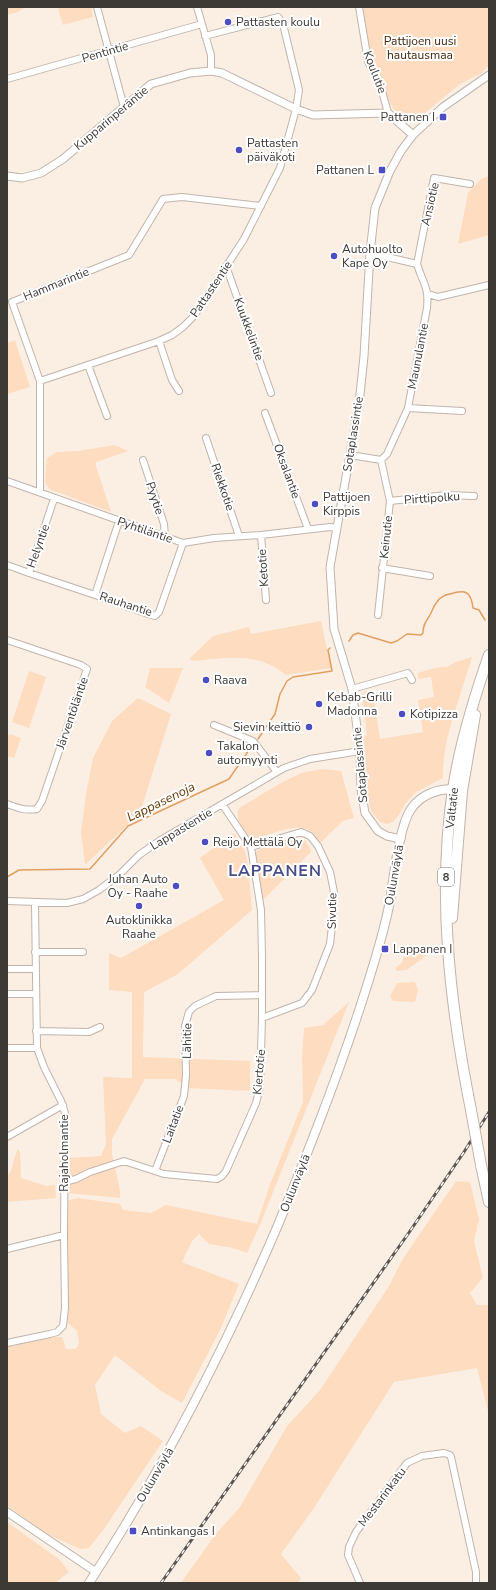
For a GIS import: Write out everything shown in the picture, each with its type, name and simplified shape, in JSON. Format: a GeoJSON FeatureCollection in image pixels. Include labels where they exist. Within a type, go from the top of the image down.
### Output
{"type":"FeatureCollection","features":[{"type":"Feature","properties":{"kind":"highway","name":"Valtatie"},"geometry":{"type":"LineString","coordinates":[[489,656],[464,732],[458,790],[447,848],[446,896],[446,943],[450,964],[459,1048],[489,1202]]}},
{"type":"Feature","properties":{"kind":"main road","name":"Oulunväylä"},"geometry":{"type":"LineString","coordinates":[[89,1583],[141,1500],[193,1407],[240,1312],[294,1188],[351,1037],[373,966],[389,907],[406,818],[416,802],[428,794],[436,791],[458,790]]}},
{"type":"Feature","properties":{"kind":"street"},"geometry":{"type":"LineString","coordinates":[[97,7],[124,107]]}},
{"type":"Feature","properties":{"kind":"street"},"geometry":{"type":"LineString","coordinates":[[197,7],[211,55],[211,71]]}},
{"type":"Feature","properties":{"kind":"street","name":"Koulutie"},"geometry":{"type":"LineString","coordinates":[[359,7],[368,61],[382,91],[388,113]]}},
{"type":"Feature","properties":{"kind":"street","name":"Pattastentie"},"geometry":{"type":"LineString","coordinates":[[40,381],[159,341],[172,335],[183,327],[194,316],[244,238],[280,168],[296,109],[299,90],[283,24],[278,17],[205,36]]}},
{"type":"Feature","properties":{"kind":"street","name":"Pentintie"},"geometry":{"type":"LineString","coordinates":[[7,79],[202,24]]}},
{"type":"Feature","properties":{"kind":"street","name":"Kupparinperäntie"},"geometry":{"type":"LineString","coordinates":[[7,176],[22,178],[41,173],[63,159],[151,84],[190,73],[211,71],[222,73],[296,109],[313,114],[388,113]]}},
{"type":"Feature","properties":{"kind":"street","name":"Sotaplassintie"},"geometry":{"type":"LineString","coordinates":[[401,839],[387,836],[378,832],[365,813],[361,789],[360,751],[352,688],[334,629],[330,567],[359,404],[364,356],[370,253],[375,208],[390,171],[401,150],[413,135],[443,107],[489,75]]}},
{"type":"Feature","properties":{"kind":"street"},"geometry":{"type":"LineString","coordinates":[[388,113],[413,135]]}},
{"type":"Feature","properties":{"kind":"street","name":"Ansiotie"},"geometry":{"type":"LineString","coordinates":[[418,264],[434,178],[470,184]]}},
{"type":"Feature","properties":{"kind":"street","name":"Hammarintie"},"geometry":{"type":"LineString","coordinates":[[40,492],[40,381],[9,302],[129,255],[163,199],[182,197],[261,206]]}},
{"type":"Feature","properties":{"kind":"street"},"geometry":{"type":"LineString","coordinates":[[370,253],[418,264]]}},
{"type":"Feature","properties":{"kind":"street","name":"Maunulantie"},"geometry":{"type":"LineString","coordinates":[[381,460],[387,454],[408,408],[427,308],[428,294],[418,264]]}},
{"type":"Feature","properties":{"kind":"street","name":"Kuukkelintie"},"geometry":{"type":"LineString","coordinates":[[226,266],[271,393]]}},
{"type":"Feature","properties":{"kind":"street"},"geometry":{"type":"LineString","coordinates":[[428,294],[438,297],[489,285]]}},
{"type":"Feature","properties":{"kind":"street"},"geometry":{"type":"LineString","coordinates":[[159,341],[172,380],[179,391]]}},
{"type":"Feature","properties":{"kind":"street"},"geometry":{"type":"LineString","coordinates":[[88,365],[107,416]]}},
{"type":"Feature","properties":{"kind":"street"},"geometry":{"type":"LineString","coordinates":[[408,408],[462,411]]}},
{"type":"Feature","properties":{"kind":"street","name":"Oksalantie"},"geometry":{"type":"LineString","coordinates":[[265,413],[308,530]]}},
{"type":"Feature","properties":{"kind":"street","name":"Riekkotie"},"geometry":{"type":"LineString","coordinates":[[206,438],[239,536]]}},
{"type":"Feature","properties":{"kind":"street"},"geometry":{"type":"LineString","coordinates":[[350,454],[381,460]]}},
{"type":"Feature","properties":{"kind":"street","name":"Pyytie"},"geometry":{"type":"LineString","coordinates":[[143,460],[164,524],[165,536]]}},
{"type":"Feature","properties":{"kind":"street","name":"Keinutie"},"geometry":{"type":"LineString","coordinates":[[378,615],[390,501],[381,460]]}},
{"type":"Feature","properties":{"kind":"street","name":"Pyhtiläntie"},"geometry":{"type":"LineString","coordinates":[[7,480],[183,543],[214,538],[261,535],[330,527],[337,528]]}},
{"type":"Feature","properties":{"kind":"street","name":"Pirttipolku"},"geometry":{"type":"LineString","coordinates":[[390,501],[447,495],[474,496]]}},
{"type":"Feature","properties":{"kind":"street","name":"Helyntie"},"geometry":{"type":"LineString","coordinates":[[7,565],[29,573],[54,498]]}},
{"type":"Feature","properties":{"kind":"street","name":"Rauhantie"},"geometry":{"type":"LineString","coordinates":[[119,521],[95,595],[155,616],[159,612],[183,543]]}},
{"type":"Feature","properties":{"kind":"street","name":"Ketotie"},"geometry":{"type":"LineString","coordinates":[[261,535],[266,600]]}},
{"type":"Feature","properties":{"kind":"street"},"geometry":{"type":"LineString","coordinates":[[382,568],[430,576]]}},
{"type":"Feature","properties":{"kind":"street"},"geometry":{"type":"LineString","coordinates":[[29,573],[95,595]]}},
{"type":"Feature","properties":{"kind":"street","name":"Järventöläntie"},"geometry":{"type":"LineString","coordinates":[[7,640],[81,665],[87,669],[42,801],[37,809],[29,810],[22,810],[7,804]]}},
{"type":"Feature","properties":{"kind":"street"},"geometry":{"type":"LineString","coordinates":[[352,688],[408,673],[412,680]]}},
{"type":"Feature","properties":{"kind":"street"},"geometry":{"type":"LineString","coordinates":[[214,725],[253,741],[278,772]]}},
{"type":"Feature","properties":{"kind":"street","name":"Lappastentie"},"geometry":{"type":"LineString","coordinates":[[7,901],[67,903],[83,899],[99,890],[149,848],[284,768],[310,759],[360,751]]}},
{"type":"Feature","properties":{"kind":"street","name":"Kiertotie"},"geometry":{"type":"LineString","coordinates":[[64,1182],[124,1161],[171,1175],[217,1179],[226,1171],[258,1095],[261,1072],[262,1018],[261,910],[251,848],[222,804]]}},
{"type":"Feature","properties":{"kind":"street","name":"Sivutie"},"geometry":{"type":"LineString","coordinates":[[251,848],[301,832],[310,836],[318,846],[330,872],[334,892],[334,917],[330,944],[312,990],[302,1003],[262,1018]]}},
{"type":"Feature","properties":{"kind":"street","name":"Rajaholmantie"},"geometry":{"type":"LineString","coordinates":[[7,1343],[57,1332],[63,1326],[66,1308],[64,1235],[65,1113],[63,1105],[44,1067],[37,1048],[35,902]]}},
{"type":"Feature","properties":{"kind":"street"},"geometry":{"type":"LineString","coordinates":[[35,952],[83,952]]}},
{"type":"Feature","properties":{"kind":"street"},"geometry":{"type":"LineString","coordinates":[[7,969],[35,969]]}},
{"type":"Feature","properties":{"kind":"street"},"geometry":{"type":"LineString","coordinates":[[7,994],[36,994]]}},
{"type":"Feature","properties":{"kind":"street","name":"Lähitie"},"geometry":{"type":"LineString","coordinates":[[186,1075],[185,1026],[186,1019],[192,1009],[204,1001],[216,996],[262,995]]}},
{"type":"Feature","properties":{"kind":"street"},"geometry":{"type":"LineString","coordinates":[[36,1031],[89,1032],[100,1027]]}},
{"type":"Feature","properties":{"kind":"street"},"geometry":{"type":"LineString","coordinates":[[7,1048],[37,1048]]}},
{"type":"Feature","properties":{"kind":"street","name":"Laitatie"},"geometry":{"type":"LineString","coordinates":[[155,1171],[184,1096],[186,1075]]}},
{"type":"Feature","properties":{"kind":"street"},"geometry":{"type":"LineString","coordinates":[[7,1137],[63,1105]]}},
{"type":"Feature","properties":{"kind":"street"},"geometry":{"type":"LineString","coordinates":[[7,1249],[64,1235]]}},
{"type":"Feature","properties":{"kind":"street","name":"Mestarinkatu"},"geometry":{"type":"LineString","coordinates":[[360,1583],[348,1555],[349,1547],[356,1532],[407,1463],[422,1456],[444,1453],[451,1456],[476,1572],[476,1583]]}},
{"type":"Feature","properties":{"kind":"street"},"geometry":{"type":"LineString","coordinates":[[7,1512],[96,1572]]}},
{"type":"Feature","properties":{"kind":"green space"},"geometry":{"type":"Polygon","coordinates":[[[26,7],[18,12],[7,15],[7,8],[26,7]]]}},
{"type":"Feature","properties":{"kind":"green space"},"geometry":{"type":"Polygon","coordinates":[[[60,7],[91,7],[93,17],[63,25],[58,9],[60,7]]]}},
{"type":"Feature","properties":{"kind":"green space","name":"Pattijoen uusi hautausmaa"},"geometry":{"type":"Polygon","coordinates":[[[363,7],[489,7],[489,65],[482,73],[460,84],[419,118],[406,121],[395,111],[387,98],[385,85],[374,68],[367,44],[363,7]]]}},
{"type":"Feature","properties":{"kind":"green space"},"geometry":{"type":"Polygon","coordinates":[[[489,176],[489,235],[458,244],[468,193],[481,179],[489,176]]]}},
{"type":"Feature","properties":{"kind":"green space"},"geometry":{"type":"Polygon","coordinates":[[[15,340],[30,387],[7,394],[7,343],[15,340]]]}},
{"type":"Feature","properties":{"kind":"green space"},"geometry":{"type":"Polygon","coordinates":[[[115,445],[128,451],[96,462],[111,512],[49,489],[45,482],[47,458],[57,452],[78,451],[115,445]]]}},
{"type":"Feature","properties":{"kind":"green space"},"geometry":{"type":"Polygon","coordinates":[[[321,621],[331,668],[286,675],[269,664],[252,659],[234,658],[198,661],[189,659],[213,636],[249,627],[251,634],[321,621]]]}},
{"type":"Feature","properties":{"kind":"green space"},"geometry":{"type":"Polygon","coordinates":[[[472,657],[449,732],[443,778],[416,792],[405,804],[393,822],[387,824],[380,822],[371,811],[367,793],[363,737],[367,735],[362,693],[371,690],[373,694],[380,739],[423,732],[418,700],[434,697],[431,677],[418,679],[418,673],[446,667],[472,657]]]}},
{"type":"Feature","properties":{"kind":"green space"},"geometry":{"type":"Polygon","coordinates":[[[150,668],[183,668],[169,703],[145,687],[150,668]]]}},
{"type":"Feature","properties":{"kind":"green space"},"geometry":{"type":"Polygon","coordinates":[[[29,671],[46,677],[29,728],[12,722],[29,671]]]}},
{"type":"Feature","properties":{"kind":"green space"},"geometry":{"type":"Polygon","coordinates":[[[138,698],[171,714],[140,813],[85,865],[81,832],[93,758],[112,721],[138,698]]]}},
{"type":"Feature","properties":{"kind":"green space"},"geometry":{"type":"Polygon","coordinates":[[[9,734],[21,738],[14,758],[7,756],[7,740],[9,734]]]}},
{"type":"Feature","properties":{"kind":"green space"},"geometry":{"type":"Polygon","coordinates":[[[322,769],[341,771],[354,818],[343,821],[319,844],[313,833],[308,829],[301,828],[285,829],[255,840],[247,835],[239,822],[239,808],[301,773],[322,769]]]}},
{"type":"Feature","properties":{"kind":"green space"},"geometry":{"type":"Polygon","coordinates":[[[234,833],[245,851],[248,865],[252,910],[178,974],[144,992],[143,1057],[250,1061],[250,1091],[187,1088],[175,1079],[145,1079],[112,1139],[112,1154],[120,1190],[120,1198],[67,1193],[67,1158],[101,1156],[106,1144],[103,1077],[132,1078],[132,992],[109,990],[109,953],[121,958],[224,900],[200,858],[234,833]]]}},
{"type":"Feature","properties":{"kind":"green space"},"geometry":{"type":"Polygon","coordinates":[[[296,837],[304,839],[311,852],[262,901],[255,852],[267,846],[296,837]]]}},
{"type":"Feature","properties":{"kind":"green space"},"geometry":{"type":"Polygon","coordinates":[[[417,947],[432,951],[407,970],[396,971],[396,967],[402,963],[407,953],[417,947]]]}},
{"type":"Feature","properties":{"kind":"green space"},"geometry":{"type":"Polygon","coordinates":[[[415,982],[418,990],[415,1002],[393,1001],[390,996],[397,983],[415,982]]]}},
{"type":"Feature","properties":{"kind":"green space"},"geometry":{"type":"Polygon","coordinates":[[[349,1002],[260,1225],[247,1253],[233,1248],[209,1244],[199,1234],[192,1241],[182,1262],[239,1284],[220,1330],[182,1403],[161,1391],[115,1355],[95,1385],[101,1414],[125,1433],[141,1426],[163,1441],[104,1529],[89,1548],[80,1549],[49,1535],[7,1506],[7,1347],[54,1337],[62,1337],[66,1349],[76,1349],[79,1343],[77,1331],[68,1323],[66,1201],[78,1198],[120,1204],[123,1210],[151,1213],[166,1205],[257,1224],[269,1187],[303,1102],[302,1055],[304,1028],[323,1025],[349,1002]]]}},
{"type":"Feature","properties":{"kind":"green space"},"geometry":{"type":"Polygon","coordinates":[[[18,1149],[20,1152],[21,1178],[46,1186],[55,1185],[56,1198],[7,1202],[7,1177],[11,1171],[18,1149]]]}},
{"type":"Feature","properties":{"kind":"green space"},"geometry":{"type":"Polygon","coordinates":[[[456,1181],[470,1182],[479,1219],[474,1242],[483,1278],[470,1293],[477,1305],[489,1305],[489,1415],[477,1368],[394,1382],[314,1508],[281,1554],[301,1578],[298,1583],[181,1583],[215,1535],[240,1507],[287,1426],[320,1390],[389,1286],[402,1260],[456,1181]]]}},
{"type":"Feature","properties":{"kind":"green space"},"geometry":{"type":"Polygon","coordinates":[[[7,1522],[60,1560],[69,1572],[55,1583],[7,1583],[7,1522]]]}},
{"type":"Feature","properties":{"kind":"waterway"},"geometry":{"type":"LineString","coordinates":[[349,641],[353,635],[358,633],[391,643],[407,634],[421,635],[426,622],[439,599],[442,596],[460,592],[469,595],[473,608],[479,610],[485,620]]}},
{"type":"Feature","properties":{"kind":"waterway","name":"Lappasenoja"},"geometry":{"type":"LineString","coordinates":[[258,739],[275,714],[280,694],[287,681],[293,677],[332,671],[328,650],[330,648]]}},
{"type":"Feature","properties":{"kind":"waterway","name":"Lappasenoja"},"geometry":{"type":"LineString","coordinates":[[7,877],[19,870],[90,869],[128,826],[229,779],[251,747]]}},
{"type":"Feature","properties":{"kind":"railway"},"geometry":{"type":"LineString","coordinates":[[161,1583],[408,1234],[464,1152],[489,1112]]}},
{"type":"Feature","properties":{"kind":"place","name":"Pattasten koulu"},"geometry":{"type":"Point","coordinates":[228,22]}},
{"type":"Feature","properties":{"kind":"place","name":"Pattanen I"},"geometry":{"type":"Point","coordinates":[443,117]}},
{"type":"Feature","properties":{"kind":"place","name":"Pattasten päiväkoti"},"geometry":{"type":"Point","coordinates":[239,150]}},
{"type":"Feature","properties":{"kind":"place","name":"Pattanen L"},"geometry":{"type":"Point","coordinates":[382,170]}},
{"type":"Feature","properties":{"kind":"place","name":"Autohuolto Kape Oy"},"geometry":{"type":"Point","coordinates":[334,256]}},
{"type":"Feature","properties":{"kind":"place","name":"Pattijoen Kirppis"},"geometry":{"type":"Point","coordinates":[315,504]}},
{"type":"Feature","properties":{"kind":"place","name":"Raava"},"geometry":{"type":"Point","coordinates":[206,680]}},
{"type":"Feature","properties":{"kind":"place","name":"Kebab-Grilli Madonna"},"geometry":{"type":"Point","coordinates":[319,704]}},
{"type":"Feature","properties":{"kind":"place","name":"Kotipizza"},"geometry":{"type":"Point","coordinates":[402,714]}},
{"type":"Feature","properties":{"kind":"place","name":"Sievin keittiö"},"geometry":{"type":"Point","coordinates":[309,727]}},
{"type":"Feature","properties":{"kind":"place","name":"Takalon automyynti"},"geometry":{"type":"Point","coordinates":[209,753]}},
{"type":"Feature","properties":{"kind":"place","name":"Reijo Mettälä Oy"},"geometry":{"type":"Point","coordinates":[205,842]}},
{"type":"Feature","properties":{"kind":"place","name":"Juhan Auto Oy - Raahe"},"geometry":{"type":"Point","coordinates":[176,886]}},
{"type":"Feature","properties":{"kind":"place","name":"Autoklinikka Raahe"},"geometry":{"type":"Point","coordinates":[139,906]}},
{"type":"Feature","properties":{"kind":"place","name":"Lappanen I"},"geometry":{"type":"Point","coordinates":[385,949]}},
{"type":"Feature","properties":{"kind":"place","name":"Antinkangas I"},"geometry":{"type":"Point","coordinates":[133,1531]}},
{"type":"Feature","properties":{"kind":"district","name":"LAPPANEN"},"geometry":{"type":"Point","coordinates":[275,871]}}]}
